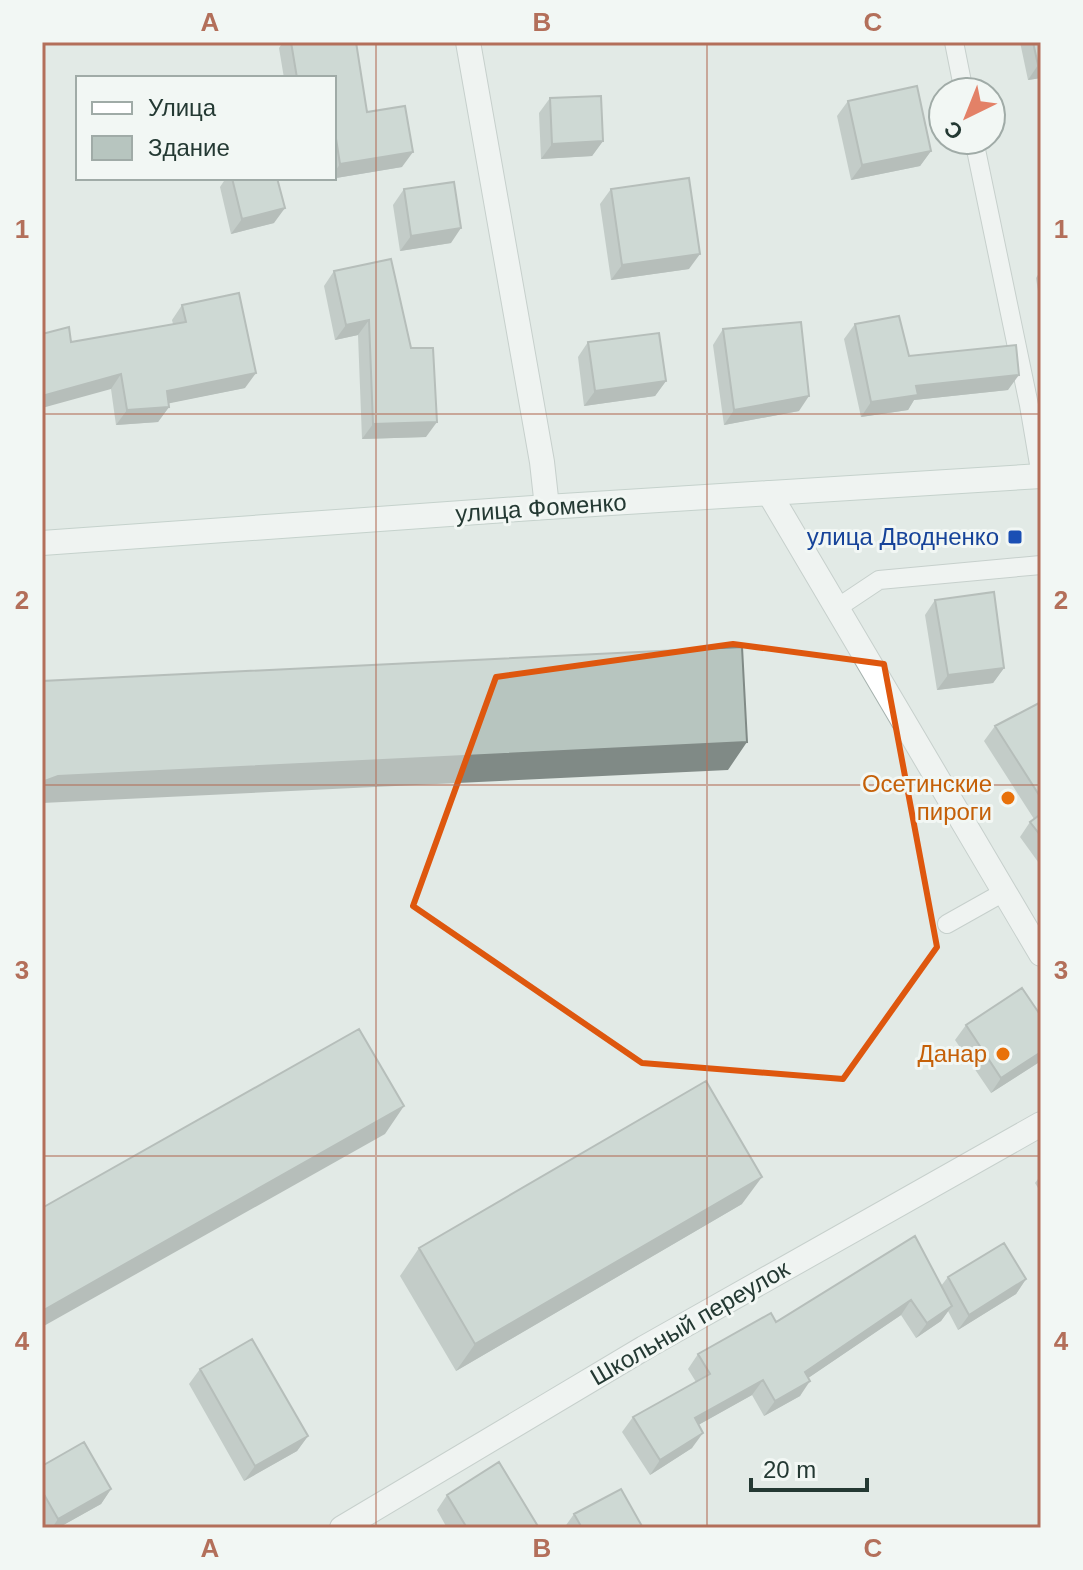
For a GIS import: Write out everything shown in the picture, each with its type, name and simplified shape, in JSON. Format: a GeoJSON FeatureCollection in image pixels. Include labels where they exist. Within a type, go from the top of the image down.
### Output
{"type":"FeatureCollection","features":[{"type":"Feature","properties":{"kind":"street"},"geometry":{"type":"LineString","coordinates":[[468,42],[542,462],[547,507]]}},
{"type":"Feature","properties":{"kind":"street","name":"улица Фоменко"},"geometry":{"type":"LineString","coordinates":[[42,543],[1041,476]]}},
{"type":"Feature","properties":{"kind":"street"},"geometry":{"type":"LineString","coordinates":[[769,493],[1041,954]]}},
{"type":"Feature","properties":{"kind":"street","name":"Школьный переулок"},"geometry":{"type":"LineString","coordinates":[[342,1528],[644,1348],[1041,1124]]}},
{"type":"Feature","properties":{"kind":"lane"},"geometry":{"type":"LineString","coordinates":[[954,42],[961,76]]}},
{"type":"Feature","properties":{"kind":"lane","name":"улица Фоменко"},"geometry":{"type":"LineString","coordinates":[[977,156],[1041,476]]}},
{"type":"Feature","properties":{"kind":"lane"},"geometry":{"type":"LineString","coordinates":[[837,608],[879,580],[1041,565]]}},
{"type":"Feature","properties":{"kind":"lane"},"geometry":{"type":"LineString","coordinates":[[947,924],[1004,892]]}},
{"type":"Feature","properties":{"kind":"highlighted area"},"geometry":{"type":"Polygon","coordinates":[[[733,644],[884,664],[937,947],[843,1079],[642,1063],[413,906],[496,677],[733,644]]]}},
{"type":"Feature","properties":{"kind":"building"},"geometry":{"type":"Polygon","coordinates":[[[291,42],[356,42],[367,112],[405,106],[413,152],[340,164],[336,139],[336,76],[297,76],[291,42]]]}},
{"type":"Feature","properties":{"kind":"building"},"geometry":{"type":"Polygon","coordinates":[[[1033,42],[1041,42],[1041,65],[1038,65],[1033,42]]]}},
{"type":"Feature","properties":{"kind":"building"},"geometry":{"type":"Polygon","coordinates":[[[917,86],[927,132],[927,152],[862,165],[848,101],[917,86]]]}},
{"type":"Feature","properties":{"kind":"building"},"geometry":{"type":"Polygon","coordinates":[[[601,96],[603,141],[552,144],[550,98],[601,96]]]}},
{"type":"Feature","properties":{"kind":"building"},"geometry":{"type":"Polygon","coordinates":[[[689,178],[700,254],[622,265],[611,189],[689,178]]]}},
{"type":"Feature","properties":{"kind":"building"},"geometry":{"type":"Polygon","coordinates":[[[232,180],[278,180],[285,208],[242,219],[232,180]]]}},
{"type":"Feature","properties":{"kind":"building"},"geometry":{"type":"Polygon","coordinates":[[[454,182],[461,228],[411,236],[404,189],[454,182]]]}},
{"type":"Feature","properties":{"kind":"building"},"geometry":{"type":"Polygon","coordinates":[[[391,259],[411,348],[433,348],[437,422],[373,424],[369,320],[346,325],[334,271],[391,259]]]}},
{"type":"Feature","properties":{"kind":"building"},"geometry":{"type":"Polygon","coordinates":[[[239,293],[256,373],[167,391],[169,407],[127,410],[121,374],[42,396],[42,334],[69,327],[71,342],[186,322],[182,305],[239,293]]]}},
{"type":"Feature","properties":{"kind":"building"},"geometry":{"type":"Polygon","coordinates":[[[899,316],[909,356],[1016,345],[1019,375],[916,386],[918,395],[871,402],[855,324],[899,316]]]}},
{"type":"Feature","properties":{"kind":"building"},"geometry":{"type":"Polygon","coordinates":[[[801,322],[809,396],[734,410],[723,329],[801,322]]]}},
{"type":"Feature","properties":{"kind":"building"},"geometry":{"type":"Polygon","coordinates":[[[659,333],[666,381],[595,391],[588,342],[659,333]]]}},
{"type":"Feature","properties":{"kind":"building"},"geometry":{"type":"Polygon","coordinates":[[[994,592],[1004,668],[948,675],[935,600],[994,592]]]}},
{"type":"Feature","properties":{"kind":"building"},"geometry":{"type":"Polygon","coordinates":[[[742,647],[747,742],[58,776],[42,782],[42,681],[742,647]]]}},
{"type":"Feature","properties":{"kind":"building"},"geometry":{"type":"Polygon","coordinates":[[[1041,702],[1041,798],[995,726],[1041,702]]]}},
{"type":"Feature","properties":{"kind":"building"},"geometry":{"type":"Polygon","coordinates":[[[1041,814],[1041,836],[1030,822],[1041,814]]]}},
{"type":"Feature","properties":{"kind":"building","name":"Данар"},"geometry":{"type":"Polygon","coordinates":[[[1022,988],[1041,1016],[1041,1052],[1001,1078],[966,1025],[1022,988]]]}},
{"type":"Feature","properties":{"kind":"building"},"geometry":{"type":"Polygon","coordinates":[[[359,1029],[404,1106],[42,1311],[42,1208],[359,1029]]]}},
{"type":"Feature","properties":{"kind":"building"},"geometry":{"type":"Polygon","coordinates":[[[706,1081],[762,1177],[475,1344],[419,1248],[706,1081]]]}},
{"type":"Feature","properties":{"kind":"building"},"geometry":{"type":"Polygon","coordinates":[[[915,1236],[952,1306],[927,1323],[911,1300],[805,1372],[810,1381],[775,1401],[763,1380],[695,1418],[703,1433],[660,1460],[633,1417],[710,1374],[698,1354],[771,1313],[776,1322],[915,1236]]]}},
{"type":"Feature","properties":{"kind":"building"},"geometry":{"type":"Polygon","coordinates":[[[1004,1243],[1026,1279],[969,1315],[948,1277],[1004,1243]]]}},
{"type":"Feature","properties":{"kind":"building"},"geometry":{"type":"Polygon","coordinates":[[[252,1339],[308,1436],[255,1466],[200,1369],[252,1339]]]}},
{"type":"Feature","properties":{"kind":"building"},"geometry":{"type":"Polygon","coordinates":[[[84,1442],[111,1489],[58,1519],[42,1491],[42,1466],[84,1442]]]}},
{"type":"Feature","properties":{"kind":"building"},"geometry":{"type":"Polygon","coordinates":[[[499,1462],[539,1528],[467,1528],[447,1495],[499,1462]]]}},
{"type":"Feature","properties":{"kind":"building"},"geometry":{"type":"Polygon","coordinates":[[[621,1489],[643,1528],[582,1528],[574,1514],[621,1489]]]}},
{"type":"Feature","properties":{"kind":"place","name":"улица Дводненко"},"geometry":{"type":"Point","coordinates":[1015,537]}},
{"type":"Feature","properties":{"kind":"place","name":"Осетинские пироги"},"geometry":{"type":"Point","coordinates":[1008,798]}},
{"type":"Feature","properties":{"kind":"place","name":"Данар"},"geometry":{"type":"Point","coordinates":[1003,1054]}}]}
